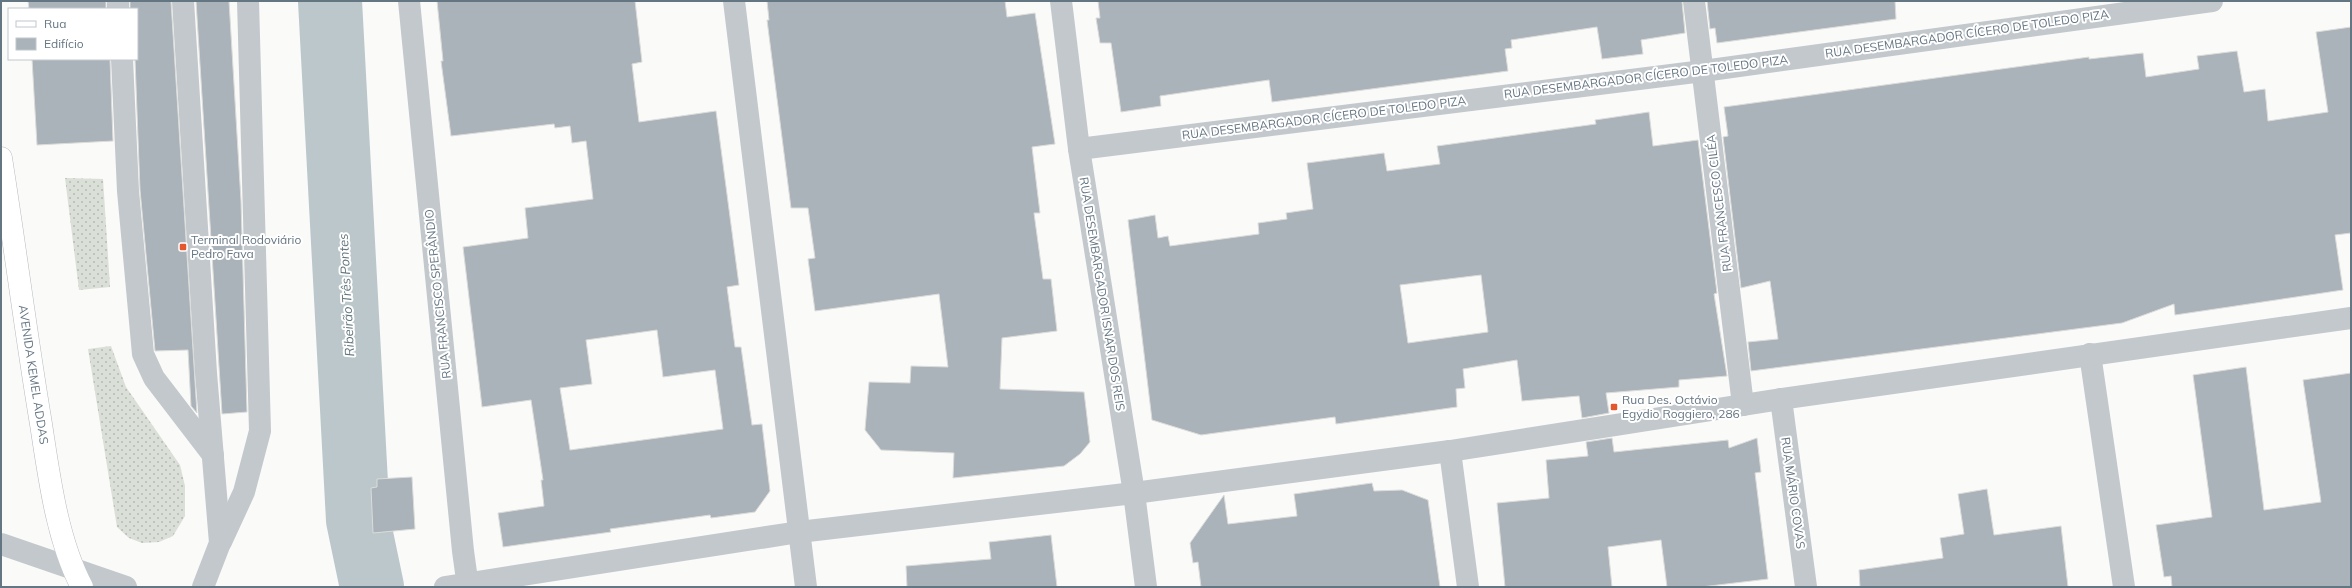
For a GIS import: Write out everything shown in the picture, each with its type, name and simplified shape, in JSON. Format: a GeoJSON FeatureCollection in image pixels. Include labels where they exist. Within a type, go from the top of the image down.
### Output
{"type":"FeatureCollection","features":[{"type":"Feature","properties":{"kind":"main road","name":"AVENIDA KEMEL ADDAS"},"geometry":{"type":"LineString","coordinates":[[1,158],[3,184],[46,456],[78,578]]}},
{"type":"Feature","properties":{"kind":"street"},"geometry":{"type":"LineString","coordinates":[[183,1],[206,373],[220,543]]}},
{"type":"Feature","properties":{"kind":"street"},"geometry":{"type":"LineString","coordinates":[[203,587],[220,543],[244,492],[260,431],[248,1]]}},
{"type":"Feature","properties":{"kind":"street","name":"RUA FRANCISCO SPERÂNDIO"},"geometry":{"type":"LineString","coordinates":[[409,1],[468,585]]}},
{"type":"Feature","properties":{"kind":"street"},"geometry":{"type":"LineString","coordinates":[[734,1],[806,587]]}},
{"type":"Feature","properties":{"kind":"street","name":"RUA DESEMBARGADOR ISNAR DOS REIS"},"geometry":{"type":"LineString","coordinates":[[1061,1],[1079,149],[1134,493],[1146,587]]}},
{"type":"Feature","properties":{"kind":"street","name":"RUA FRANCESCO CILÉA"},"geometry":{"type":"LineString","coordinates":[[1694,1],[1743,405]]}},
{"type":"Feature","properties":{"kind":"street","name":"RUA DESEMBARGADOR CÍCERO DE TOLEDO PIZA"},"geometry":{"type":"LineString","coordinates":[[1079,149],[1703,71],[2212,1]]}},
{"type":"Feature","properties":{"kind":"street"},"geometry":{"type":"LineString","coordinates":[[122,60],[128,190],[142,354],[154,378],[213,455]]}},
{"type":"Feature","properties":{"kind":"street"},"geometry":{"type":"LineString","coordinates":[[445,587],[528,580],[799,532],[1134,493],[1450,451],[1780,399],[2351,318]]}},
{"type":"Feature","properties":{"kind":"street"},"geometry":{"type":"LineString","coordinates":[[2090,354],[2124,587]]}},
{"type":"Feature","properties":{"kind":"street","name":"RUA MÁRIO COVAS"},"geometry":{"type":"LineString","coordinates":[[1780,399],[1806,587]]}},
{"type":"Feature","properties":{"kind":"street"},"geometry":{"type":"LineString","coordinates":[[1450,451],[1468,587]]}},
{"type":"Feature","properties":{"kind":"street"},"geometry":{"type":"LineString","coordinates":[[1,544],[78,578],[126,587]]}},
{"type":"Feature","properties":{"kind":"shaded area"},"geometry":{"type":"Polygon","coordinates":[[[65,178],[103,179],[110,287],[79,290],[65,178]]]}},
{"type":"Feature","properties":{"kind":"shaded area"},"geometry":{"type":"Polygon","coordinates":[[[111,346],[126,387],[180,465],[185,486],[185,516],[173,536],[159,542],[142,543],[129,538],[117,527],[88,349],[111,346]]]}},
{"type":"Feature","properties":{"kind":"building"},"geometry":{"type":"Polygon","coordinates":[[[28,1],[106,1],[106,8],[29,8],[28,1]]]}},
{"type":"Feature","properties":{"kind":"building"},"geometry":{"type":"Polygon","coordinates":[[[130,1],[171,1],[197,413],[191,406],[188,350],[155,351],[140,190],[135,60],[138,60],[138,8],[130,8],[130,1]]]}},
{"type":"Feature","properties":{"kind":"building"},"geometry":{"type":"Polygon","coordinates":[[[196,1],[229,1],[241,201],[247,412],[222,414],[196,1]]]}},
{"type":"Feature","properties":{"kind":"building"},"geometry":{"type":"Polygon","coordinates":[[[437,1],[635,1],[642,62],[632,64],[639,122],[716,111],[739,285],[727,287],[735,347],[741,347],[752,425],[762,424],[770,491],[755,512],[711,518],[710,515],[610,529],[611,532],[503,547],[498,513],[544,506],[541,480],[543,480],[531,400],[482,407],[463,247],[528,238],[525,208],[593,199],[586,141],[572,143],[570,126],[555,128],[554,124],[451,136],[441,61],[443,61],[437,1]],[[657,330],[586,340],[592,384],[560,388],[570,450],[723,429],[715,370],[663,377],[657,330]]]}},
{"type":"Feature","properties":{"kind":"building"},"geometry":{"type":"Polygon","coordinates":[[[767,1],[1005,1],[1007,17],[1035,13],[1055,144],[1032,147],[1040,213],[1034,213],[1043,279],[1051,279],[1057,331],[1002,338],[1000,389],[1084,392],[1090,442],[1080,454],[1064,466],[953,478],[954,453],[881,450],[865,430],[869,382],[910,383],[911,366],[948,367],[939,294],[815,311],[808,259],[815,258],[808,208],[791,208],[767,20],[769,20],[767,1]]]}},
{"type":"Feature","properties":{"kind":"building"},"geometry":{"type":"Polygon","coordinates":[[[1098,1],[1682,1],[1685,33],[1641,40],[1643,54],[1602,59],[1597,27],[1511,40],[1512,48],[1505,49],[1508,71],[1272,102],[1269,80],[1160,96],[1161,106],[1121,112],[1111,43],[1100,43],[1096,18],[1100,18],[1098,1]]]}},
{"type":"Feature","properties":{"kind":"building"},"geometry":{"type":"Polygon","coordinates":[[[1707,1],[1895,1],[1896,19],[1717,43],[1715,28],[1710,29],[1707,1]]]}},
{"type":"Feature","properties":{"kind":"building"},"geometry":{"type":"Polygon","coordinates":[[[2351,27],[2351,233],[2335,235],[2343,290],[2175,315],[2174,304],[2122,323],[1751,371],[1748,342],[1778,339],[1770,281],[1741,288],[1723,137],[1728,136],[1724,107],[2089,57],[2089,59],[2143,53],[2146,77],[2199,69],[2197,56],[2237,51],[2244,92],[2265,89],[2268,121],[2328,112],[2316,32],[2351,27]]]}},
{"type":"Feature","properties":{"kind":"building"},"geometry":{"type":"Polygon","coordinates":[[[32,60],[110,60],[113,141],[37,145],[32,60]]]}},
{"type":"Feature","properties":{"kind":"building"},"geometry":{"type":"Polygon","coordinates":[[[1649,112],[1653,146],[1698,140],[1717,293],[1714,294],[1727,376],[1679,380],[1679,387],[1606,393],[1609,413],[1582,418],[1579,396],[1522,401],[1517,360],[1463,369],[1465,388],[1456,389],[1457,407],[1336,424],[1335,417],[1201,435],[1152,420],[1128,220],[1155,215],[1158,238],[1168,236],[1170,246],[1259,234],[1258,223],[1287,219],[1286,213],[1313,209],[1307,163],[1384,153],[1387,171],[1440,164],[1437,146],[1596,124],[1595,120],[1649,112]],[[1481,275],[1400,285],[1408,343],[1488,332],[1481,275]]]}},
{"type":"Feature","properties":{"kind":"building"},"geometry":{"type":"Polygon","coordinates":[[[2246,367],[2264,510],[2321,502],[2303,380],[2351,373],[2351,587],[2172,587],[2171,576],[2164,577],[2156,525],[2212,517],[2193,375],[2246,367]]]}},
{"type":"Feature","properties":{"kind":"building"},"geometry":{"type":"Polygon","coordinates":[[[1612,438],[1614,452],[1728,440],[1729,448],[1757,438],[1761,472],[1755,473],[1768,579],[1701,587],[1667,587],[1661,540],[1608,547],[1612,587],[1505,587],[1497,503],[1549,498],[1546,460],[1588,456],[1586,442],[1612,438]]]}},
{"type":"Feature","properties":{"kind":"building"},"geometry":{"type":"Polygon","coordinates":[[[412,477],[415,529],[373,533],[371,488],[377,487],[377,479],[412,477]]]}},
{"type":"Feature","properties":{"kind":"building"},"geometry":{"type":"Polygon","coordinates":[[[1372,483],[1374,491],[1402,490],[1428,500],[1440,587],[1201,587],[1198,562],[1193,563],[1190,543],[1224,495],[1228,524],[1297,516],[1294,494],[1372,483]]]}},
{"type":"Feature","properties":{"kind":"building"},"geometry":{"type":"Polygon","coordinates":[[[1987,489],[1994,535],[2061,526],[2068,587],[1860,587],[1859,570],[1943,558],[1940,538],[1964,534],[1958,494],[1987,489]]]}},
{"type":"Feature","properties":{"kind":"building"},"geometry":{"type":"Polygon","coordinates":[[[1051,535],[1057,587],[907,587],[906,566],[991,559],[989,542],[1051,535]]]}},
{"type":"Feature","properties":{"kind":"waterway","name":"Ribeirão Três Pontes"},"geometry":{"type":"LineString","coordinates":[[330,1],[358,520],[372,587]]}},
{"type":"Feature","properties":{"kind":"place","name":"Terminal Rodoviário Pedro Fava"},"geometry":{"type":"Point","coordinates":[183,247]}},
{"type":"Feature","properties":{"kind":"place","name":"Rua Des. Octávio Egydio Roggiero, 286"},"geometry":{"type":"Point","coordinates":[1614,407]}}]}
